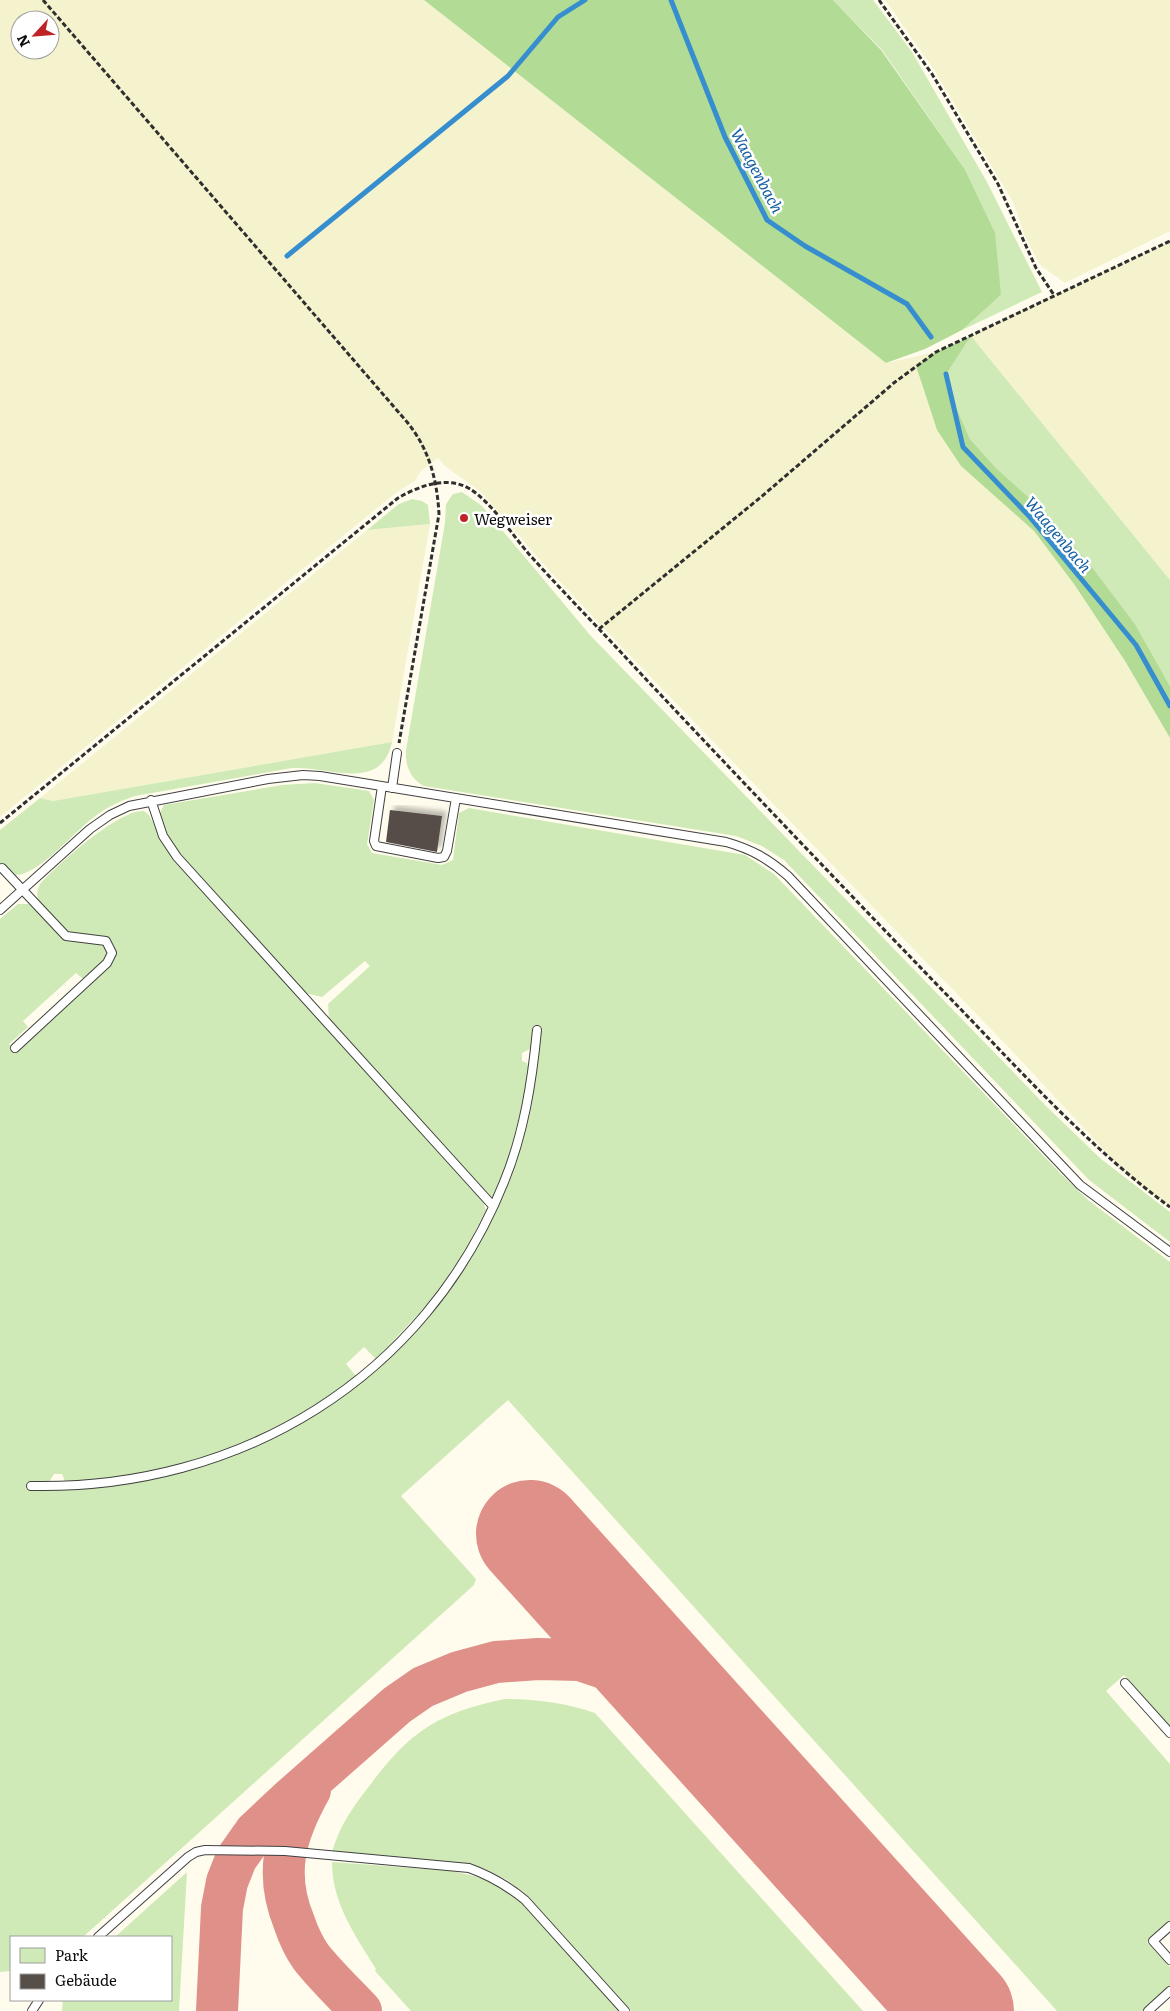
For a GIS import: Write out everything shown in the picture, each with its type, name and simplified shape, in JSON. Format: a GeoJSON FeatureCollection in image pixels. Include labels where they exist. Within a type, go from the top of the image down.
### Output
{"type":"FeatureCollection","features":[{"type":"Feature","properties":{"kind":"lane"},"geometry":{"type":"LineString","coordinates":[[392,788],[397,752]]}},
{"type":"Feature","properties":{"kind":"lane"},"geometry":{"type":"LineString","coordinates":[[0,910],[104,819],[129,806],[151,800],[304,775],[726,842],[748,849],[770,860],[788,876],[1080,1185],[1170,1252]]}},
{"type":"Feature","properties":{"kind":"lane"},"geometry":{"type":"LineString","coordinates":[[382,786],[374,840],[376,846],[438,858],[444,857],[447,851],[456,798]]}},
{"type":"Feature","properties":{"kind":"lane"},"geometry":{"type":"LineString","coordinates":[[151,800],[162,836],[177,857],[493,1206]]}},
{"type":"Feature","properties":{"kind":"lane"},"geometry":{"type":"LineString","coordinates":[[2,868],[66,936],[106,941],[112,953],[107,964],[15,1048]]}},
{"type":"Feature","properties":{"kind":"lane"},"geometry":{"type":"LineString","coordinates":[[31,1486],[86,1485],[164,1474],[235,1452],[304,1418],[371,1369],[416,1324],[460,1266],[493,1206],[511,1162],[524,1116],[532,1081],[537,1030]]}},
{"type":"Feature","properties":{"kind":"lane"},"geometry":{"type":"LineString","coordinates":[[1125,1683],[1170,1734]]}},
{"type":"Feature","properties":{"kind":"lane"},"geometry":{"type":"LineString","coordinates":[[99,1936],[188,1857],[200,1851],[285,1852],[469,1868],[488,1874],[525,1900],[625,2011]]}},
{"type":"Feature","properties":{"kind":"lane"},"geometry":{"type":"LineString","coordinates":[[1170,1926],[1153,1942],[1170,1960]]}},
{"type":"Feature","properties":{"kind":"lane"},"geometry":{"type":"LineString","coordinates":[[1148,2011],[1170,1991]]}},
{"type":"Feature","properties":{"kind":"path"},"geometry":{"type":"LineString","coordinates":[[43,0],[412,428],[423,444],[437,482],[438,520],[397,752]]}},
{"type":"Feature","properties":{"kind":"path"},"geometry":{"type":"LineString","coordinates":[[879,0],[932,74],[998,184],[1036,268],[1054,295]]}},
{"type":"Feature","properties":{"kind":"path"},"geometry":{"type":"LineString","coordinates":[[599,629],[761,497],[895,382],[936,352],[1170,240]]}},
{"type":"Feature","properties":{"kind":"path"},"geometry":{"type":"LineString","coordinates":[[0,823],[386,508],[407,493],[437,482],[457,483],[474,492],[599,629],[786,828],[1101,1152],[1131,1179],[1170,1207]]}},
{"type":"Feature","properties":{"kind":"shaded area"},"geometry":{"type":"Polygon","coordinates":[[[0,0],[424,0],[886,363],[936,352],[916,367],[937,430],[961,466],[1034,531],[1074,584],[1125,661],[1170,738],[1170,1207],[1131,1179],[1013,1052],[616,641],[547,568],[481,492],[446,467],[438,458],[420,472],[415,481],[397,492],[0,817],[0,0]]]}},
{"type":"Feature","properties":{"kind":"shaded area"},"geometry":{"type":"Polygon","coordinates":[[[885,0],[1170,0],[1170,231],[1065,283],[1040,265],[1024,234],[1013,202],[933,68],[885,0]]]}},
{"type":"Feature","properties":{"kind":"shaded area"},"geometry":{"type":"Polygon","coordinates":[[[1170,241],[1170,580],[971,336],[1007,317],[1170,241]]]}},
{"type":"Feature","properties":{"kind":"shaded area"},"geometry":{"type":"Polygon","coordinates":[[[430,524],[392,742],[53,801],[40,798],[367,530],[430,524]]]}},
{"type":"Feature","properties":{"kind":"green space"},"geometry":{"type":"Polygon","coordinates":[[[424,0],[833,0],[881,50],[964,168],[995,233],[1001,295],[962,330],[925,349],[886,363],[424,0]]]}},
{"type":"Feature","properties":{"kind":"green space"},"geometry":{"type":"Polygon","coordinates":[[[833,0],[873,0],[912,52],[987,182],[1042,292],[962,330],[1001,295],[964,168],[882,50],[833,0]]]}},
{"type":"Feature","properties":{"kind":"green space"},"geometry":{"type":"Polygon","coordinates":[[[971,336],[1170,580],[1170,686],[1135,624],[1089,563],[1047,514],[995,467],[970,439],[956,407],[947,373],[971,336]]]}},
{"type":"Feature","properties":{"kind":"green space"},"geometry":{"type":"Polygon","coordinates":[[[971,336],[947,373],[956,407],[970,439],[995,467],[1047,514],[1089,563],[1135,624],[1170,686],[1170,738],[1125,661],[1074,584],[1034,531],[961,466],[937,430],[916,366],[936,352],[971,336]]]}},
{"type":"Feature","properties":{"kind":"green space"},"geometry":{"type":"Polygon","coordinates":[[[462,492],[482,506],[590,635],[1046,1106],[1101,1159],[1170,1212],[1170,1242],[1089,1180],[784,860],[762,846],[736,836],[424,786],[415,780],[409,771],[406,761],[406,750],[445,523],[446,504],[453,494],[462,492]]]}},
{"type":"Feature","properties":{"kind":"green space"},"geometry":{"type":"Polygon","coordinates":[[[412,499],[422,501],[428,505],[430,524],[367,530],[399,504],[412,499]]]}},
{"type":"Feature","properties":{"kind":"green space"},"geometry":{"type":"Polygon","coordinates":[[[392,742],[386,758],[377,767],[366,772],[352,773],[292,768],[135,796],[99,813],[56,852],[34,868],[15,875],[3,864],[0,867],[0,830],[40,798],[53,801],[392,742]]]}},
{"type":"Feature","properties":{"kind":"green space"},"geometry":{"type":"Polygon","coordinates":[[[315,783],[369,791],[374,800],[367,844],[372,853],[442,865],[453,860],[459,813],[469,808],[745,855],[774,874],[1088,1200],[1170,1262],[1170,1726],[1124,1675],[1106,1691],[1170,1764],[1170,1921],[1147,1942],[1170,1967],[1170,1987],[1143,2011],[1057,2011],[508,1400],[401,1496],[476,1579],[474,1585],[84,1936],[10,1936],[10,1971],[0,1972],[0,919],[18,904],[29,904],[66,941],[103,944],[109,951],[107,958],[83,979],[76,973],[23,1021],[28,1027],[9,1044],[16,1052],[109,966],[115,954],[112,943],[103,936],[71,933],[58,923],[38,899],[37,893],[40,884],[60,864],[105,828],[133,813],[144,811],[149,815],[169,853],[483,1202],[486,1210],[466,1249],[430,1302],[376,1359],[364,1347],[346,1364],[356,1376],[290,1420],[219,1452],[182,1464],[144,1473],[105,1479],[65,1481],[62,1474],[54,1474],[49,1482],[28,1483],[28,1488],[111,1486],[153,1479],[203,1466],[257,1445],[292,1427],[328,1405],[359,1382],[435,1305],[503,1192],[536,1068],[541,1029],[535,1028],[532,1048],[522,1053],[522,1061],[527,1063],[529,1071],[515,1134],[494,1196],[490,1197],[329,1020],[328,1004],[370,966],[365,961],[322,997],[305,993],[178,852],[166,834],[159,815],[164,805],[282,785],[315,783]]]}},
{"type":"Feature","properties":{"kind":"green space"},"geometry":{"type":"Polygon","coordinates":[[[505,1699],[551,1702],[595,1713],[863,2011],[631,2011],[528,1896],[507,1880],[485,1869],[464,1863],[332,1852],[346,1819],[356,1804],[396,1753],[410,1740],[426,1728],[460,1711],[505,1699]]]}},
{"type":"Feature","properties":{"kind":"green space"},"geometry":{"type":"Polygon","coordinates":[[[332,1862],[452,1871],[487,1879],[521,1902],[619,2011],[411,2011],[375,1971],[376,1969],[346,1918],[336,1891],[332,1862]]]}},
{"type":"Feature","properties":{"kind":"green space"},"geometry":{"type":"Polygon","coordinates":[[[187,1872],[179,2011],[62,2011],[63,2001],[172,2001],[172,1936],[116,1936],[187,1872]]]}},
{"type":"Feature","properties":{"kind":"building"},"geometry":{"type":"Polygon","coordinates":[[[390,810],[442,816],[437,852],[386,842],[390,810]]]}},
{"type":"Feature","properties":{"kind":"waterway"},"geometry":{"type":"LineString","coordinates":[[287,256],[508,76],[558,17],[585,0]]}},
{"type":"Feature","properties":{"kind":"waterway","name":"Waagenbach"},"geometry":{"type":"LineString","coordinates":[[671,0],[725,137],[767,220],[805,246],[907,304],[931,337]]}},
{"type":"Feature","properties":{"kind":"waterway","name":"Waagenbach"},"geometry":{"type":"LineString","coordinates":[[946,374],[963,447],[1029,516],[1136,645],[1170,706]]}},
{"type":"Feature","properties":{"kind":"taxiway"},"geometry":{"type":"LineString","coordinates":[[217,2011],[222,1908],[227,1882],[236,1859],[255,1832],[289,1800],[397,1705],[423,1687],[459,1672],[496,1662],[538,1659],[580,1660],[634,1678],[689,1711]]}},
{"type":"Feature","properties":{"kind":"taxiway"},"geometry":{"type":"LineString","coordinates":[[310,1790],[294,1823],[285,1855],[284,1871],[288,1904],[299,1936],[311,1957],[361,2011]]}},
{"type":"Feature","properties":{"kind":"runway"},"geometry":{"type":"LineString","coordinates":[[530,1534],[960,2011]]}},
{"type":"Feature","properties":{"kind":"place","name":"Wegweiser"},"geometry":{"type":"Point","coordinates":[464,518]}}]}
